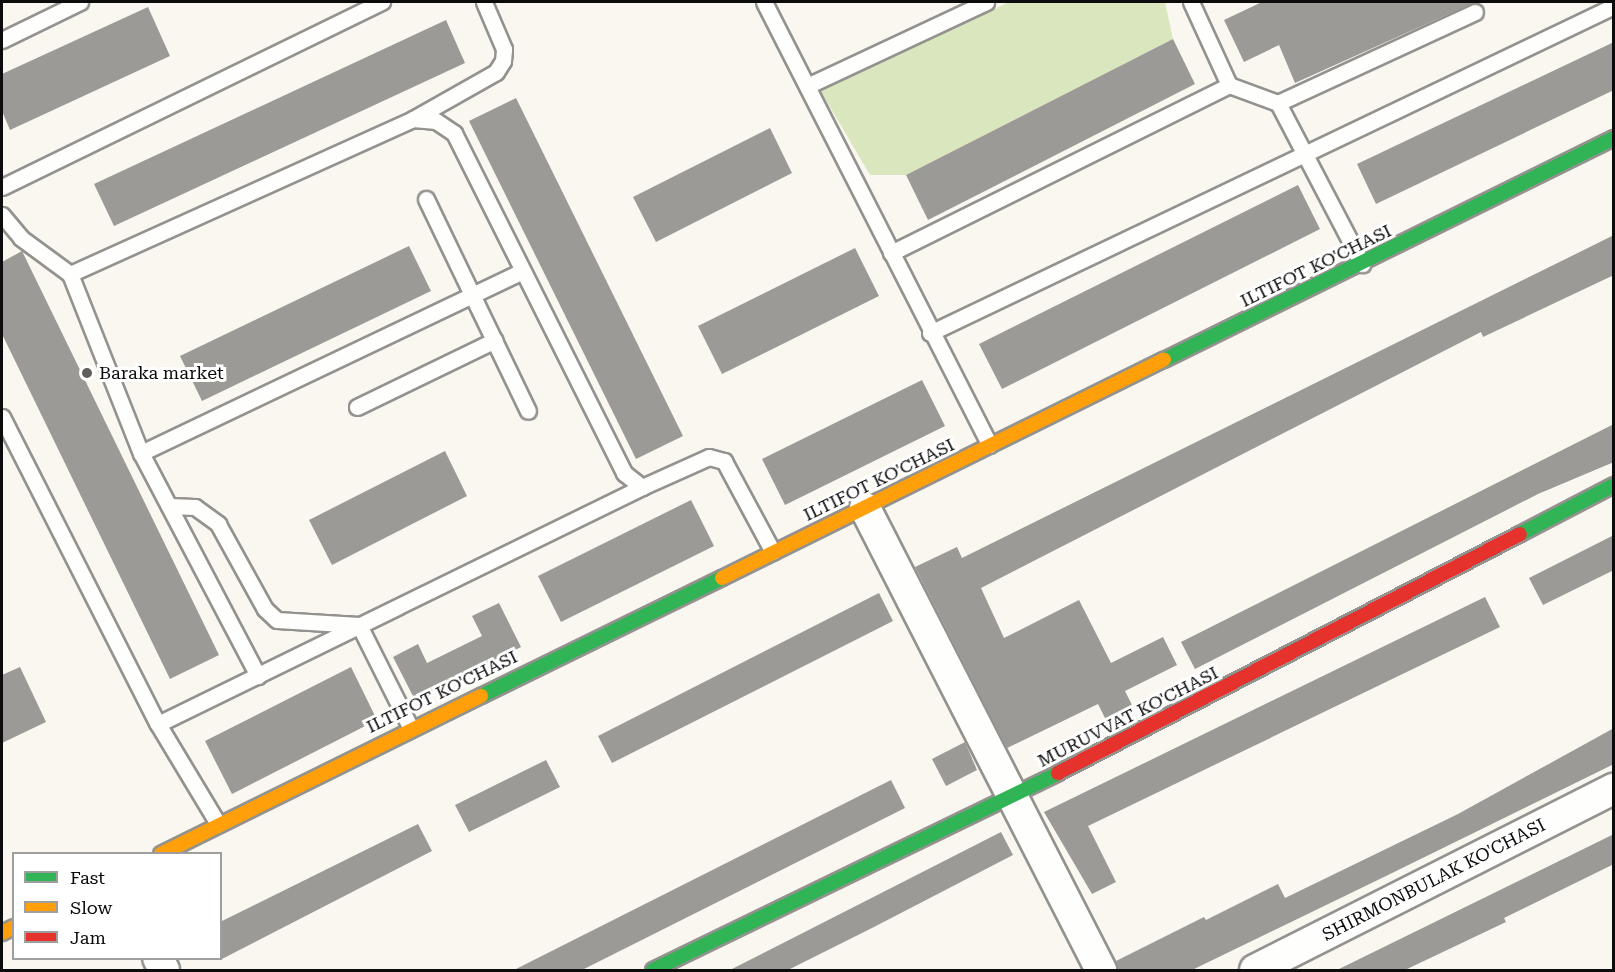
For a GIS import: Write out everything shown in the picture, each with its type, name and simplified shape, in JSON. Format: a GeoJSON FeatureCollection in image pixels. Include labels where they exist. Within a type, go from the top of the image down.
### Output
{"type":"FeatureCollection","features":[{"type":"Feature","properties":{"kind":"street","name":"ILTIFOT KO'CHASI"},"geometry":{"type":"LineString","coordinates":[[165,852],[410,727],[865,508],[1614,138]]}},
{"type":"Feature","properties":{"kind":"street","name":"MURUVVAT KO'CHASI"},"geometry":{"type":"LineString","coordinates":[[653,970],[1013,798],[1614,485]]}},
{"type":"Feature","properties":{"kind":"street"},"geometry":{"type":"LineString","coordinates":[[865,508],[1101,970]]}},
{"type":"Feature","properties":{"kind":"street","name":"SHIRMONBULAK KO'CHASI"},"geometry":{"type":"LineString","coordinates":[[1255,970],[1614,789]]}},
{"type":"Feature","properties":{"kind":"lane"},"geometry":{"type":"LineString","coordinates":[[2,40],[80,2]]}},
{"type":"Feature","properties":{"kind":"lane"},"geometry":{"type":"LineString","coordinates":[[2,187],[382,2]]}},
{"type":"Feature","properties":{"kind":"lane"},"geometry":{"type":"LineString","coordinates":[[70,274],[413,119],[496,72],[503,61],[504,49],[484,2]]}},
{"type":"Feature","properties":{"kind":"lane"},"geometry":{"type":"LineString","coordinates":[[764,2],[930,333],[990,446]]}},
{"type":"Feature","properties":{"kind":"lane"},"geometry":{"type":"LineString","coordinates":[[807,86],[986,2]]}},
{"type":"Feature","properties":{"kind":"lane"},"geometry":{"type":"LineString","coordinates":[[1191,2],[1229,85],[1278,103],[1308,155],[1362,264]]}},
{"type":"Feature","properties":{"kind":"lane"},"geometry":{"type":"LineString","coordinates":[[930,333],[1308,155],[1614,6]]}},
{"type":"Feature","properties":{"kind":"lane"},"geometry":{"type":"LineString","coordinates":[[1278,103],[1475,12]]}},
{"type":"Feature","properties":{"kind":"lane"},"geometry":{"type":"LineString","coordinates":[[891,253],[1229,85]]}},
{"type":"Feature","properties":{"kind":"lane"},"geometry":{"type":"LineString","coordinates":[[413,119],[436,121],[454,133],[624,473],[642,487]]}},
{"type":"Feature","properties":{"kind":"lane"},"geometry":{"type":"LineString","coordinates":[[426,199],[528,411]]}},
{"type":"Feature","properties":{"kind":"lane"},"geometry":{"type":"LineString","coordinates":[[2,214],[21,238],[70,274],[141,453],[258,676]]}},
{"type":"Feature","properties":{"kind":"lane"},"geometry":{"type":"LineString","coordinates":[[141,453],[523,271]]}},
{"type":"Feature","properties":{"kind":"lane"},"geometry":{"type":"LineString","coordinates":[[357,407],[495,340]]}},
{"type":"Feature","properties":{"kind":"lane"},"geometry":{"type":"LineString","coordinates":[[2,417],[158,724],[218,824]]}},
{"type":"Feature","properties":{"kind":"lane"},"geometry":{"type":"LineString","coordinates":[[158,724],[642,487],[709,458],[724,460],[773,552]]}},
{"type":"Feature","properties":{"kind":"lane"},"geometry":{"type":"LineString","coordinates":[[169,506],[195,507],[218,524],[265,609],[278,620],[359,625]]}},
{"type":"Feature","properties":{"kind":"lane"},"geometry":{"type":"LineString","coordinates":[[359,625],[410,727]]}},
{"type":"Feature","properties":{"kind":"green space"},"geometry":{"type":"Polygon","coordinates":[[[1009,2],[1165,2],[1173,39],[906,175],[870,175],[820,90],[1009,2]]]}},
{"type":"Feature","properties":{"kind":"building"},"geometry":{"type":"Polygon","coordinates":[[[1262,2],[1475,2],[1295,83],[1279,45],[1244,62],[1224,20],[1262,2]]]}},
{"type":"Feature","properties":{"kind":"building"},"geometry":{"type":"Polygon","coordinates":[[[148,7],[170,56],[10,130],[2,111],[2,74],[148,7]]]}},
{"type":"Feature","properties":{"kind":"building"},"geometry":{"type":"Polygon","coordinates":[[[446,20],[465,63],[114,226],[94,184],[446,20]]]}},
{"type":"Feature","properties":{"kind":"building"},"geometry":{"type":"Polygon","coordinates":[[[1173,39],[1195,84],[928,220],[906,175],[1173,39]]]}},
{"type":"Feature","properties":{"kind":"building"},"geometry":{"type":"Polygon","coordinates":[[[1614,42],[1614,90],[1376,204],[1357,164],[1614,42]]]}},
{"type":"Feature","properties":{"kind":"building"},"geometry":{"type":"Polygon","coordinates":[[[516,98],[683,436],[636,459],[469,121],[516,98]]]}},
{"type":"Feature","properties":{"kind":"building"},"geometry":{"type":"Polygon","coordinates":[[[770,128],[792,173],[656,242],[633,197],[770,128]]]}},
{"type":"Feature","properties":{"kind":"building"},"geometry":{"type":"Polygon","coordinates":[[[1298,185],[1320,229],[1002,389],[979,344],[1298,185]]]}},
{"type":"Feature","properties":{"kind":"building"},"geometry":{"type":"Polygon","coordinates":[[[1614,235],[1614,275],[1483,337],[1481,332],[981,588],[1004,638],[1079,600],[1111,663],[1163,637],[1177,665],[1125,691],[1133,707],[1106,720],[1098,704],[1007,748],[915,567],[957,547],[962,558],[1614,235]]]}},
{"type":"Feature","properties":{"kind":"building"},"geometry":{"type":"Polygon","coordinates":[[[409,246],[431,291],[202,401],[180,356],[409,246]]]}},
{"type":"Feature","properties":{"kind":"building"},"geometry":{"type":"Polygon","coordinates":[[[855,248],[879,296],[722,374],[698,326],[855,248]]]}},
{"type":"Feature","properties":{"kind":"building"},"geometry":{"type":"Polygon","coordinates":[[[22,251],[219,655],[170,679],[2,334],[2,262],[22,251]]]}},
{"type":"Feature","properties":{"kind":"building"},"geometry":{"type":"Polygon","coordinates":[[[922,380],[945,426],[785,505],[762,459],[922,380]]]}},
{"type":"Feature","properties":{"kind":"building"},"geometry":{"type":"Polygon","coordinates":[[[1614,424],[1614,462],[1538,494],[1195,669],[1181,642],[1614,424]]]}},
{"type":"Feature","properties":{"kind":"building"},"geometry":{"type":"Polygon","coordinates":[[[445,451],[467,496],[332,565],[309,520],[445,451]]]}},
{"type":"Feature","properties":{"kind":"building"},"geometry":{"type":"Polygon","coordinates":[[[691,500],[714,546],[561,622],[538,576],[691,500]]]}},
{"type":"Feature","properties":{"kind":"building"},"geometry":{"type":"Polygon","coordinates":[[[1614,535],[1614,570],[1543,605],[1529,578],[1614,535]]]}},
{"type":"Feature","properties":{"kind":"building"},"geometry":{"type":"Polygon","coordinates":[[[879,593],[893,621],[612,763],[598,736],[879,593]]]}},
{"type":"Feature","properties":{"kind":"building"},"geometry":{"type":"Polygon","coordinates":[[[1485,597],[1500,627],[1088,826],[1116,882],[1092,894],[1044,812],[1485,597]]]}},
{"type":"Feature","properties":{"kind":"building"},"geometry":{"type":"Polygon","coordinates":[[[499,603],[521,647],[415,700],[393,657],[418,644],[427,663],[482,636],[472,616],[499,603]]]}},
{"type":"Feature","properties":{"kind":"building"},"geometry":{"type":"Polygon","coordinates":[[[20,667],[46,722],[2,743],[2,675],[20,667]]]}},
{"type":"Feature","properties":{"kind":"building"},"geometry":{"type":"Polygon","coordinates":[[[351,667],[377,720],[232,794],[205,741],[351,667]]]}},
{"type":"Feature","properties":{"kind":"building"},"geometry":{"type":"Polygon","coordinates":[[[1614,728],[1614,764],[1386,876],[1192,970],[1118,970],[1116,961],[1204,917],[1206,920],[1278,884],[1285,898],[1458,814],[1614,728]]]}},
{"type":"Feature","properties":{"kind":"building"},"geometry":{"type":"Polygon","coordinates":[[[965,742],[977,770],[946,786],[932,759],[965,742]]]}},
{"type":"Feature","properties":{"kind":"building"},"geometry":{"type":"Polygon","coordinates":[[[546,760],[560,787],[469,832],[455,805],[546,760]]]}},
{"type":"Feature","properties":{"kind":"building"},"geometry":{"type":"Polygon","coordinates":[[[891,780],[905,808],[582,970],[514,970],[891,780]]]}},
{"type":"Feature","properties":{"kind":"building"},"geometry":{"type":"Polygon","coordinates":[[[418,824],[432,851],[222,959],[222,921],[418,824]]]}},
{"type":"Feature","properties":{"kind":"building"},"geometry":{"type":"Polygon","coordinates":[[[1001,832],[1013,855],[872,928],[788,970],[730,970],[1001,832]]]}},
{"type":"Feature","properties":{"kind":"building"},"geometry":{"type":"Polygon","coordinates":[[[1614,834],[1614,864],[1504,918],[1506,922],[1405,970],[1337,970],[1614,834]]]}},
{"type":"Feature","properties":{"kind":"traffic: fast"},"geometry":{"type":"LineString","coordinates":[[1164,360],[1614,138]]}},
{"type":"Feature","properties":{"kind":"traffic: fast"},"geometry":{"type":"LineString","coordinates":[[1520,534],[1614,485]]}},
{"type":"Feature","properties":{"kind":"traffic: fast"},"geometry":{"type":"LineString","coordinates":[[481,696],[722,578]]}},
{"type":"Feature","properties":{"kind":"traffic: fast"},"geometry":{"type":"LineString","coordinates":[[653,970],[1058,773]]}},
{"type":"Feature","properties":{"kind":"traffic: slow"},"geometry":{"type":"LineString","coordinates":[[722,578],[1164,360]]}},
{"type":"Feature","properties":{"kind":"traffic: slow"},"geometry":{"type":"LineString","coordinates":[[165,852],[481,696]]}},
{"type":"Feature","properties":{"kind":"traffic: slow"},"geometry":{"type":"LineString","coordinates":[[2,933],[12,928]]}},
{"type":"Feature","properties":{"kind":"traffic: jam"},"geometry":{"type":"LineString","coordinates":[[1058,773],[1520,534]]}},
{"type":"Feature","properties":{"kind":"place","name":"Baraka market"},"geometry":{"type":"Point","coordinates":[87,373]}}]}
